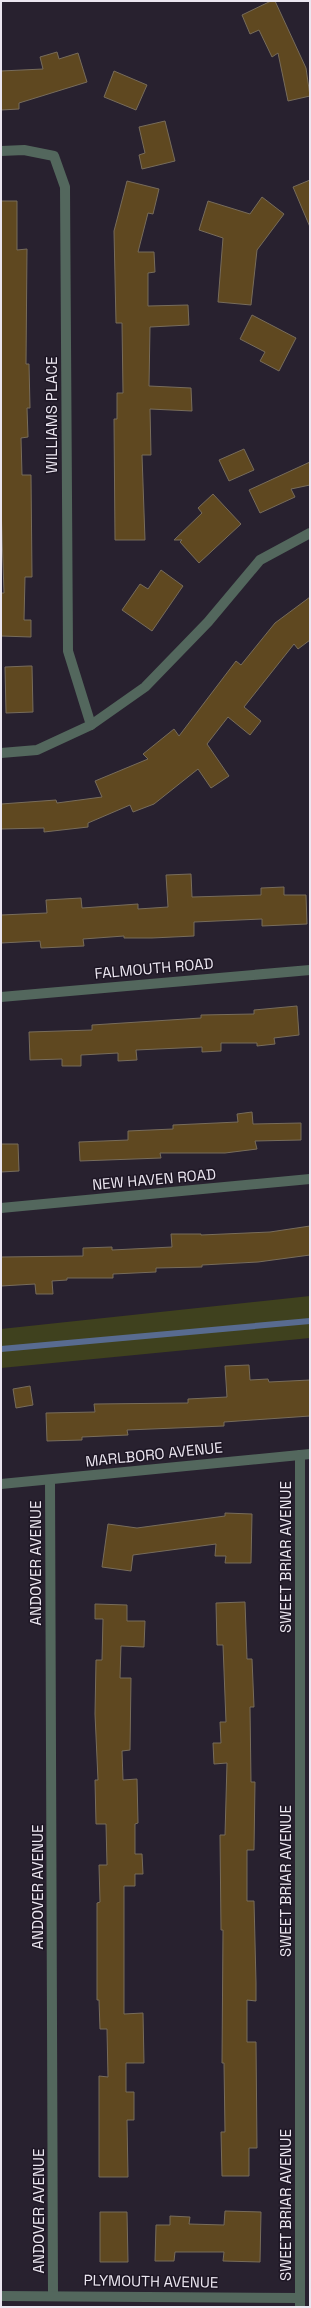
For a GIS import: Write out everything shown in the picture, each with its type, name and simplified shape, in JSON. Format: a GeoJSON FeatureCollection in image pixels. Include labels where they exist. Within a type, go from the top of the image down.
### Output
{"type":"FeatureCollection","features":[{"type":"Feature","properties":{"kind":"street","name":"WILLIAMS PLACE"},"geometry":{"type":"LineString","coordinates":[[1,151],[24,150],[54,156],[64,186],[68,651],[91,725]]}},
{"type":"Feature","properties":{"kind":"street"},"geometry":{"type":"LineString","coordinates":[[1,753],[37,750],[91,725],[144,687],[208,622],[260,560],[310,533]]}},
{"type":"Feature","properties":{"kind":"street","name":"FALMOUTH ROAD"},"geometry":{"type":"LineString","coordinates":[[1,997],[310,970]]}},
{"type":"Feature","properties":{"kind":"street","name":"NEW HAVEN ROAD"},"geometry":{"type":"LineString","coordinates":[[1,1208],[310,1179]]}},
{"type":"Feature","properties":{"kind":"street","name":"MARLBORO AVENUE"},"geometry":{"type":"LineString","coordinates":[[1,1484],[305,1455]]}},
{"type":"Feature","properties":{"kind":"street","name":"SWEET BRIAR AVENUE"},"geometry":{"type":"LineString","coordinates":[[300,2303],[305,1455]]}},
{"type":"Feature","properties":{"kind":"street","name":"ANDOVER AVENUE"},"geometry":{"type":"LineString","coordinates":[[50,1480],[53,2294]]}},
{"type":"Feature","properties":{"kind":"street","name":"PLYMOUTH AVENUE"},"geometry":{"type":"LineString","coordinates":[[1,2296],[53,2294],[300,2303]]}},
{"type":"Feature","properties":{"kind":"green space"},"geometry":{"type":"Polygon","coordinates":[[[310,1296],[310,1338],[1,1368],[1,1329],[310,1296]]]}},
{"type":"Feature","properties":{"kind":"building"},"geometry":{"type":"Polygon","coordinates":[[[271,1],[275,1],[306,68],[310,96],[288,101],[278,53],[272,57],[259,30],[250,34],[242,15],[271,1]]]}},
{"type":"Feature","properties":{"kind":"building"},"geometry":{"type":"Polygon","coordinates":[[[57,52],[59,59],[78,53],[87,82],[19,103],[19,109],[1,110],[1,71],[43,69],[40,57],[57,52]]]}},
{"type":"Feature","properties":{"kind":"building"},"geometry":{"type":"Polygon","coordinates":[[[114,71],[147,85],[136,110],[104,97],[114,71]]]}},
{"type":"Feature","properties":{"kind":"building"},"geometry":{"type":"Polygon","coordinates":[[[165,121],[175,161],[142,169],[139,155],[145,153],[139,127],[165,121]]]}},
{"type":"Feature","properties":{"kind":"building"},"geometry":{"type":"Polygon","coordinates":[[[310,180],[310,227],[293,187],[310,180]]]}},
{"type":"Feature","properties":{"kind":"building"},"geometry":{"type":"Polygon","coordinates":[[[127,181],[159,189],[153,214],[148,213],[138,252],[154,252],[155,272],[148,273],[148,306],[188,305],[189,325],[150,327],[149,386],[191,388],[192,411],[150,409],[151,455],[142,455],[145,540],[115,540],[114,419],[117,419],[117,393],[123,393],[122,323],[116,323],[114,231],[127,181]]]}},
{"type":"Feature","properties":{"kind":"building"},"geometry":{"type":"Polygon","coordinates":[[[262,197],[284,214],[257,250],[251,305],[218,302],[223,238],[199,230],[208,201],[250,214],[262,197]]]}},
{"type":"Feature","properties":{"kind":"building"},"geometry":{"type":"Polygon","coordinates":[[[1,201],[17,201],[17,250],[27,249],[26,364],[29,364],[30,408],[27,408],[28,437],[21,438],[22,475],[31,475],[32,577],[25,577],[24,620],[31,620],[31,637],[1,636],[1,593],[4,593],[1,506],[1,201]]]}},
{"type":"Feature","properties":{"kind":"building"},"geometry":{"type":"Polygon","coordinates":[[[252,315],[296,338],[279,371],[260,361],[265,352],[240,339],[252,315]]]}},
{"type":"Feature","properties":{"kind":"building"},"geometry":{"type":"Polygon","coordinates":[[[244,449],[254,470],[229,481],[219,460],[244,449]]]}},
{"type":"Feature","properties":{"kind":"building"},"geometry":{"type":"Polygon","coordinates":[[[310,462],[310,485],[291,489],[295,497],[260,513],[249,490],[310,462]]]}},
{"type":"Feature","properties":{"kind":"building"},"geometry":{"type":"Polygon","coordinates":[[[213,494],[241,524],[199,563],[180,542],[182,540],[174,540],[202,513],[198,508],[213,494]]]}},
{"type":"Feature","properties":{"kind":"building"},"geometry":{"type":"Polygon","coordinates":[[[161,570],[183,586],[152,631],[122,610],[140,584],[148,589],[161,570]]]}},
{"type":"Feature","properties":{"kind":"building"},"geometry":{"type":"Polygon","coordinates":[[[310,597],[310,640],[298,649],[294,644],[244,707],[261,721],[250,735],[228,717],[207,744],[229,776],[211,788],[198,769],[154,804],[133,812],[130,805],[88,823],[88,827],[44,832],[44,828],[1,829],[1,804],[56,800],[57,803],[102,797],[95,781],[148,759],[143,754],[174,729],[179,736],[236,661],[241,665],[275,623],[310,597]]]}},
{"type":"Feature","properties":{"kind":"building"},"geometry":{"type":"Polygon","coordinates":[[[32,666],[33,712],[6,713],[5,667],[32,666]]]}},
{"type":"Feature","properties":{"kind":"building"},"geometry":{"type":"Polygon","coordinates":[[[191,874],[192,897],[261,895],[261,888],[284,887],[284,895],[306,895],[307,924],[262,926],[262,919],[194,922],[194,936],[124,938],[124,936],[83,939],[84,946],[41,948],[40,941],[1,943],[1,915],[47,913],[46,900],[81,898],[82,908],[138,904],[138,909],[168,907],[166,875],[191,874]]]}},
{"type":"Feature","properties":{"kind":"building"},"geometry":{"type":"Polygon","coordinates":[[[297,1006],[299,1035],[274,1038],[275,1044],[257,1046],[257,1043],[221,1043],[221,1051],[202,1052],[202,1047],[136,1050],[137,1060],[118,1061],[118,1053],[81,1055],[81,1066],[62,1066],[62,1059],[30,1060],[29,1032],[92,1030],[92,1025],[201,1018],[201,1015],[254,1014],[254,1010],[297,1006]]]}},
{"type":"Feature","properties":{"kind":"building"},"geometry":{"type":"Polygon","coordinates":[[[252,1112],[253,1124],[301,1123],[301,1140],[255,1141],[257,1149],[225,1153],[160,1153],[161,1158],[80,1161],[79,1142],[128,1140],[128,1131],[173,1129],[173,1125],[238,1122],[237,1114],[252,1112]]]}},
{"type":"Feature","properties":{"kind":"building"},"geometry":{"type":"Polygon","coordinates":[[[1,1144],[18,1144],[19,1171],[1,1172],[1,1144]]]}},
{"type":"Feature","properties":{"kind":"building"},"geometry":{"type":"Polygon","coordinates":[[[310,1226],[310,1255],[258,1262],[202,1265],[202,1267],[156,1268],[156,1272],[113,1274],[113,1278],[67,1278],[67,1280],[52,1281],[53,1294],[36,1294],[35,1284],[1,1286],[1,1257],[83,1256],[83,1248],[112,1247],[112,1250],[172,1247],[171,1234],[201,1235],[270,1232],[310,1226]]]}},
{"type":"Feature","properties":{"kind":"building"},"geometry":{"type":"Polygon","coordinates":[[[249,1365],[250,1380],[268,1379],[269,1382],[310,1380],[310,1416],[224,1422],[224,1426],[127,1430],[128,1435],[82,1437],[82,1440],[47,1441],[46,1413],[95,1412],[94,1404],[188,1403],[188,1399],[227,1397],[225,1366],[249,1365]]]}},
{"type":"Feature","properties":{"kind":"building"},"geometry":{"type":"Polygon","coordinates":[[[30,1386],[33,1405],[16,1408],[13,1389],[30,1386]]]}},
{"type":"Feature","properties":{"kind":"building"},"geometry":{"type":"Polygon","coordinates":[[[225,1513],[252,1514],[251,1563],[225,1563],[226,1556],[215,1556],[216,1544],[133,1555],[131,1571],[102,1567],[108,1524],[137,1528],[225,1516],[225,1513]]]}},
{"type":"Feature","properties":{"kind":"building"},"geometry":{"type":"Polygon","coordinates":[[[245,1602],[247,1659],[252,1659],[254,1707],[250,1707],[251,1782],[255,1782],[254,1850],[247,1850],[247,1901],[254,1901],[256,1983],[256,2001],[247,2000],[247,2042],[256,2042],[257,2148],[249,2148],[249,2176],[222,2176],[221,2132],[225,2132],[224,2063],[222,2063],[223,1930],[221,1930],[220,1835],[225,1835],[227,1763],[214,1764],[213,1743],[221,1743],[220,1722],[226,1722],[223,1645],[217,1645],[216,1603],[245,1602]]]}},
{"type":"Feature","properties":{"kind":"building"},"geometry":{"type":"Polygon","coordinates":[[[95,1604],[127,1605],[127,1621],[145,1621],[144,1647],[121,1646],[120,1678],[131,1678],[130,1750],[122,1751],[123,1780],[137,1779],[138,1823],[135,1824],[135,1854],[142,1854],[143,1874],[135,1874],[135,1886],[124,1886],[124,2014],[143,2013],[144,2063],[126,2063],[126,2092],[134,2092],[134,2120],[127,2120],[128,2177],[99,2177],[99,2076],[108,2077],[107,2029],[100,2029],[99,2000],[97,2000],[97,1903],[100,1902],[99,1865],[107,1865],[106,1824],[96,1824],[95,1780],[98,1780],[95,1714],[96,1660],[102,1660],[103,1619],[95,1619],[95,1604]]]}},
{"type":"Feature","properties":{"kind":"building"},"geometry":{"type":"Polygon","coordinates":[[[225,2211],[261,2212],[260,2262],[223,2261],[224,2252],[175,2252],[174,2261],[155,2261],[156,2225],[170,2225],[170,2216],[190,2217],[189,2224],[224,2225],[225,2211]]]}},
{"type":"Feature","properties":{"kind":"building"},"geometry":{"type":"Polygon","coordinates":[[[100,2212],[127,2212],[128,2262],[100,2262],[100,2212]]]}},
{"type":"Feature","properties":{"kind":"waterway"},"geometry":{"type":"LineString","coordinates":[[1,1349],[310,1321]]}}]}
